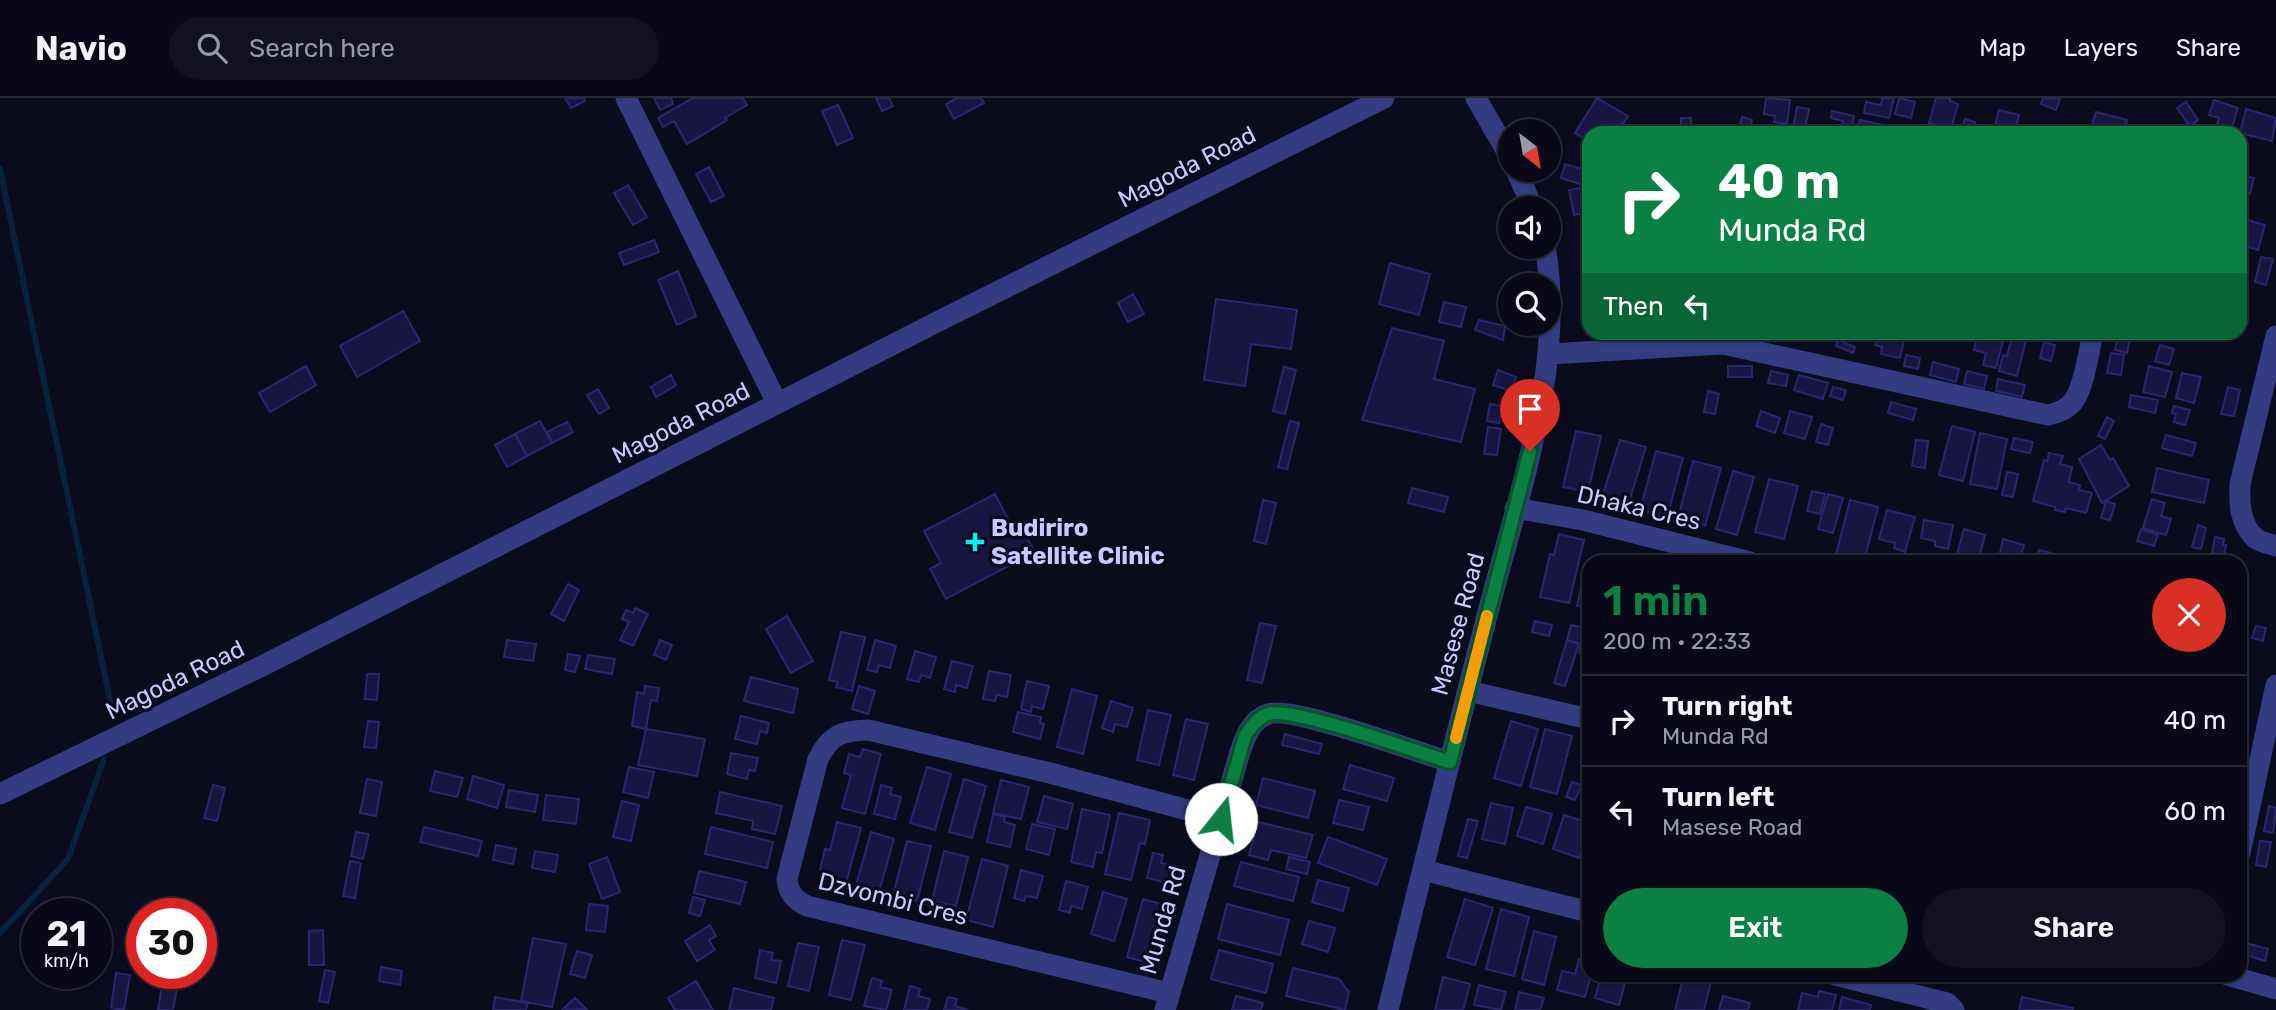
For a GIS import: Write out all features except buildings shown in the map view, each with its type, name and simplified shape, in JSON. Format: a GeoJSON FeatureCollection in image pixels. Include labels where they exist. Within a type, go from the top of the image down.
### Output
{"type":"FeatureCollection","features":[{"type":"Feature","properties":{"kind":"street"},"geometry":{"type":"LineString","coordinates":[[626,98],[777,403]]}},
{"type":"Feature","properties":{"kind":"street","name":"Magoda Road"},"geometry":{"type":"LineString","coordinates":[[0,794],[266,664],[1384,98]]}},
{"type":"Feature","properties":{"kind":"street"},"geometry":{"type":"LineString","coordinates":[[1476,98],[1498,136]]}},
{"type":"Feature","properties":{"kind":"street","name":"Masese Road"},"geometry":{"type":"LineString","coordinates":[[1388,1010],[1530,451],[1549,354],[1552,313],[1548,259]]}},
{"type":"Feature","properties":{"kind":"street"},"geometry":{"type":"LineString","coordinates":[[2276,336],[2240,484],[2239,508],[2256,539],[2276,546]]}},
{"type":"Feature","properties":{"kind":"street"},"geometry":{"type":"LineString","coordinates":[[1549,354],[1702,340]]}},
{"type":"Feature","properties":{"kind":"street"},"geometry":{"type":"LineString","coordinates":[[1732,340],[2048,415],[2062,412],[2074,401],[2092,340]]}},
{"type":"Feature","properties":{"kind":"street","name":"Dhaka Cres"},"geometry":{"type":"LineString","coordinates":[[1515,508],[1583,520],[1722,555]]}},
{"type":"Feature","properties":{"kind":"street"},"geometry":{"type":"LineString","coordinates":[[2247,820],[2276,685]]}},
{"type":"Feature","properties":{"kind":"street"},"geometry":{"type":"LineString","coordinates":[[1468,691],[1582,717]]}},
{"type":"Feature","properties":{"kind":"street","name":"Munda Rd"},"geometry":{"type":"LineString","coordinates":[[1167,1001],[1245,736],[1253,724],[1270,713],[1281,712],[1311,718],[1450,762]]}},
{"type":"Feature","properties":{"kind":"street","name":"Dzvombi Cres"},"geometry":{"type":"LineString","coordinates":[[1167,1001],[807,906],[798,901],[788,887],[787,879],[818,759],[825,745],[838,735],[868,730],[1050,773],[1221,819]]}},
{"type":"Feature","properties":{"kind":"street"},"geometry":{"type":"LineString","coordinates":[[1423,870],[1582,910]]}},
{"type":"Feature","properties":{"kind":"street"},"geometry":{"type":"LineString","coordinates":[[2247,981],[2276,989]]}},
{"type":"Feature","properties":{"kind":"street"},"geometry":{"type":"LineString","coordinates":[[1863,982],[1947,1003],[1954,1010]]}},
{"type":"Feature","properties":{"kind":"waterway"},"geometry":{"type":"LineString","coordinates":[[0,169],[111,705]]}},
{"type":"Feature","properties":{"kind":"waterway"},"geometry":{"type":"LineString","coordinates":[[0,933],[68,859],[104,759]]}},
{"type":"Feature","properties":{"kind":"slow traffic"},"geometry":{"type":"LineString","coordinates":[[1456,738],[1487,616]]}},
{"type":"Feature","properties":{"kind":"place","name":"Budiriro Satellite Clinic"},"geometry":{"type":"Point","coordinates":[975,542]}},
{"type":"Feature","properties":{"kind":"route"},"geometry":{"type":"LineString","coordinates":[[1221,819],[1245,736],[1253,724],[1270,713],[1281,712],[1311,718],[1450,762],[1530,451]]}}]}
